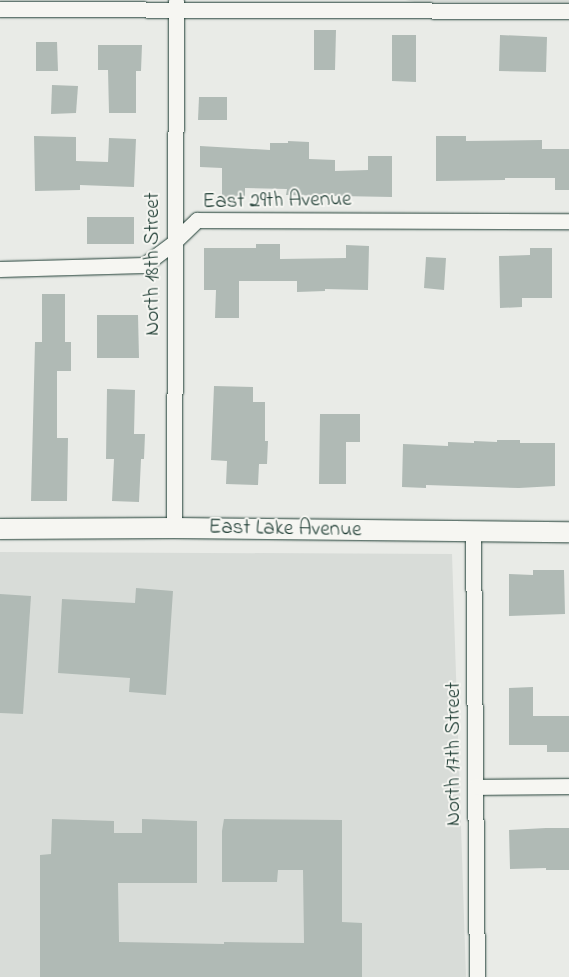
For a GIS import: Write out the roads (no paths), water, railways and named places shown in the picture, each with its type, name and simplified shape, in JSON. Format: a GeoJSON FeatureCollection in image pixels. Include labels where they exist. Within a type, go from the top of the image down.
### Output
{"type":"FeatureCollection","features":[{"type":"Feature","properties":{"kind":"street"},"geometry":{"type":"LineString","coordinates":[[0,10],[176,5],[569,11]]}},
{"type":"Feature","properties":{"kind":"street","name":"North 18th Street"},"geometry":{"type":"LineString","coordinates":[[174,528],[176,5]]}},
{"type":"Feature","properties":{"kind":"street","name":"East 29th Avenue"},"geometry":{"type":"LineString","coordinates":[[0,269],[144,265],[174,242],[197,220],[569,221]]}},
{"type":"Feature","properties":{"kind":"street","name":"East Lake Avenue"},"geometry":{"type":"LineString","coordinates":[[0,529],[174,528],[569,532]]}},
{"type":"Feature","properties":{"kind":"street","name":"North 17th Street"},"geometry":{"type":"LineString","coordinates":[[473,531],[477,977]]}},
{"type":"Feature","properties":{"kind":"street"},"geometry":{"type":"LineString","coordinates":[[475,787],[569,786]]}}]}
